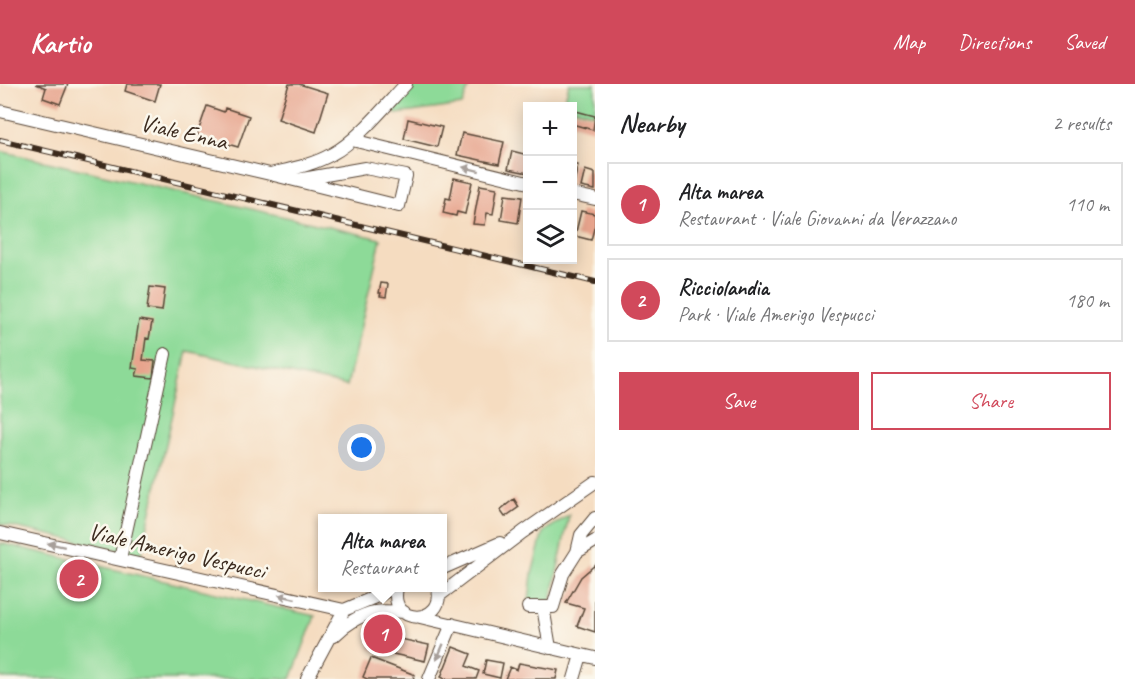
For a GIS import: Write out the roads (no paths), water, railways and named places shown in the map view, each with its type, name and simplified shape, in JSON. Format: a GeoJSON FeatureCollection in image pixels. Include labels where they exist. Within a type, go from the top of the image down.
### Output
{"type":"FeatureCollection","features":[{"type":"Feature","properties":{"kind":"street","name":"Viale Enna"},"geometry":{"type":"LineString","coordinates":[[4,108],[270,174],[295,168],[333,154],[352,140],[406,84]]}},
{"type":"Feature","properties":{"kind":"street"},"geometry":{"type":"LineString","coordinates":[[352,140],[523,182]]}},
{"type":"Feature","properties":{"kind":"street"},"geometry":{"type":"LineString","coordinates":[[270,174],[399,206],[413,155]]}},
{"type":"Feature","properties":{"kind":"street"},"geometry":{"type":"LineString","coordinates":[[297,180],[365,168],[406,176]]}},
{"type":"Feature","properties":{"kind":"street"},"geometry":{"type":"LineString","coordinates":[[577,195],[595,199]]}},
{"type":"Feature","properties":{"kind":"street"},"geometry":{"type":"LineString","coordinates":[[120,560],[165,354]]}},
{"type":"Feature","properties":{"kind":"street"},"geometry":{"type":"LineString","coordinates":[[447,588],[595,482]]}},
{"type":"Feature","properties":{"kind":"street"},"geometry":{"type":"LineString","coordinates":[[528,607],[553,607],[563,574],[577,552],[581,535],[595,518]]}},
{"type":"Feature","properties":{"kind":"street"},"geometry":{"type":"LineString","coordinates":[[447,567],[523,532]]}},
{"type":"Feature","properties":{"kind":"street","name":"Viale Amerigo Vespucci"},"geometry":{"type":"LineString","coordinates":[[0,533],[344,610]]}},
{"type":"Feature","properties":{"kind":"street"},"geometry":{"type":"LineString","coordinates":[[577,552],[595,542]]}},
{"type":"Feature","properties":{"kind":"street"},"geometry":{"type":"LineString","coordinates":[[307,679],[344,610],[385,592]]}},
{"type":"Feature","properties":{"kind":"street"},"geometry":{"type":"LineString","coordinates":[[396,592],[399,607],[414,617],[595,658]]}},
{"type":"Feature","properties":{"kind":"street"},"geometry":{"type":"LineString","coordinates":[[420,617],[432,612],[439,594]]}},
{"type":"Feature","properties":{"kind":"street"},"geometry":{"type":"LineString","coordinates":[[429,679],[452,624],[439,594]]}},
{"type":"Feature","properties":{"kind":"street"},"geometry":{"type":"LineString","coordinates":[[543,607],[550,648]]}},
{"type":"Feature","properties":{"kind":"street"},"geometry":{"type":"LineString","coordinates":[[328,641],[341,629],[362,616],[376,612],[404,612]]}},
{"type":"Feature","properties":{"kind":"street"},"geometry":{"type":"LineString","coordinates":[[574,679],[581,655]]}},
{"type":"Feature","properties":{"kind":"railway"},"geometry":{"type":"LineString","coordinates":[[0,140],[595,282]]}},
{"type":"Feature","properties":{"kind":"place","name":"Ricciolandia"},"geometry":{"type":"Point","coordinates":[79,579]}},
{"type":"Feature","properties":{"kind":"place","name":"Alta marea"},"geometry":{"type":"Point","coordinates":[383,634]}}]}
